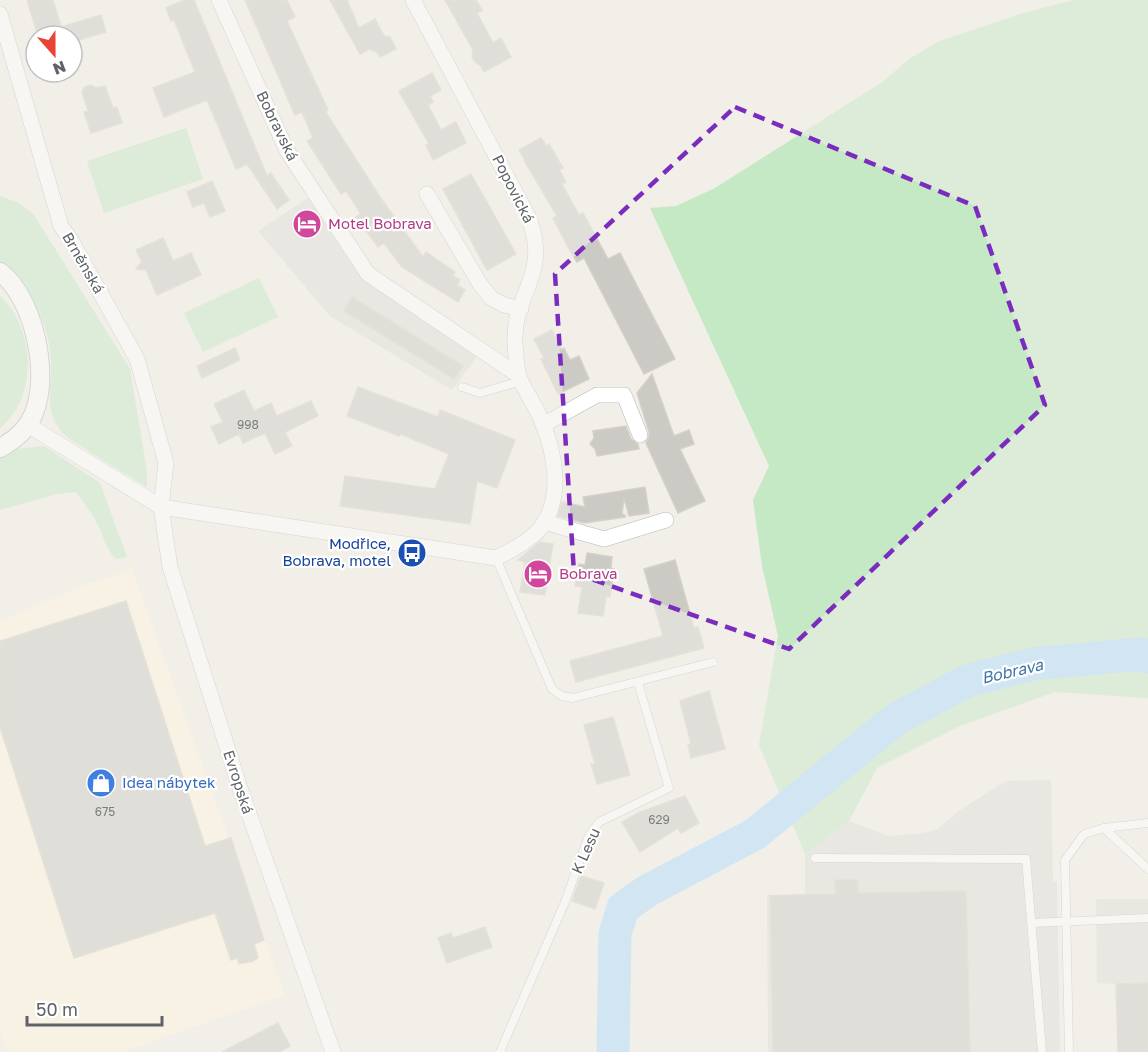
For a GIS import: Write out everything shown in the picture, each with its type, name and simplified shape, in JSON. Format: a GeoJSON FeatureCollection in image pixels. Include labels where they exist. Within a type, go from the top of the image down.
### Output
{"type":"FeatureCollection","features":[{"type":"Feature","properties":{"kind":"street","name":"Bobravská"},"geometry":{"type":"LineString","coordinates":[[219,0],[287,151],[368,274],[520,378]]}},
{"type":"Feature","properties":{"kind":"street","name":"Popovická"},"geometry":{"type":"LineString","coordinates":[[414,0],[533,228],[536,238],[536,261],[532,280],[520,309],[515,331],[520,378],[543,425],[553,456],[555,472],[552,496],[544,522],[524,542],[496,558]]}},
{"type":"Feature","properties":{"kind":"street","name":"Brněnská"},"geometry":{"type":"LineString","coordinates":[[0,14],[61,226],[137,359],[166,463],[161,507]]}},
{"type":"Feature","properties":{"kind":"street"},"geometry":{"type":"LineString","coordinates":[[428,195],[480,284],[491,298],[504,305],[520,309]]}},
{"type":"Feature","properties":{"kind":"street"},"geometry":{"type":"LineString","coordinates":[[0,272],[18,292],[32,325],[39,353],[38,400],[28,424],[20,434],[0,448]]}},
{"type":"Feature","properties":{"kind":"street"},"geometry":{"type":"LineString","coordinates":[[543,425],[597,395],[624,396],[640,435]]}},
{"type":"Feature","properties":{"kind":"street"},"geometry":{"type":"LineString","coordinates":[[28,424],[161,507],[496,558]]}},
{"type":"Feature","properties":{"kind":"street","name":"Evropská"},"geometry":{"type":"LineString","coordinates":[[161,507],[170,567],[240,788],[333,1052]]}},
{"type":"Feature","properties":{"kind":"street"},"geometry":{"type":"LineString","coordinates":[[544,522],[604,539],[666,520]]}},
{"type":"Feature","properties":{"kind":"lane"},"geometry":{"type":"LineString","coordinates":[[462,387],[480,393],[520,378]]}},
{"type":"Feature","properties":{"kind":"lane"},"geometry":{"type":"LineString","coordinates":[[496,558],[552,689],[562,696],[573,698],[713,662]]}},
{"type":"Feature","properties":{"kind":"lane","name":"K Lesu"},"geometry":{"type":"LineString","coordinates":[[500,1052],[565,902],[588,838],[599,822],[669,788],[638,683]]}},
{"type":"Feature","properties":{"kind":"lane"},"geometry":{"type":"LineString","coordinates":[[1069,1052],[1065,860],[1084,834],[1104,828],[1148,823]]}},
{"type":"Feature","properties":{"kind":"lane"},"geometry":{"type":"LineString","coordinates":[[1104,828],[1148,869]]}},
{"type":"Feature","properties":{"kind":"lane"},"geometry":{"type":"LineString","coordinates":[[815,858],[1026,859],[1042,1052]]}},
{"type":"Feature","properties":{"kind":"lane"},"geometry":{"type":"LineString","coordinates":[[1032,922],[1148,918]]}},
{"type":"Feature","properties":{"kind":"highlighted area"},"geometry":{"type":"Polygon","coordinates":[[[735,107],[975,206],[1045,405],[789,649],[574,573],[555,274],[735,107]]]}},
{"type":"Feature","properties":{"kind":"shaded area"},"geometry":{"type":"Polygon","coordinates":[[[308,198],[358,273],[478,355],[452,390],[330,316],[258,231],[308,198]]]}},
{"type":"Feature","properties":{"kind":"shaded area"},"geometry":{"type":"Polygon","coordinates":[[[131,566],[285,995],[122,1052],[7,1052],[0,1028],[0,621],[89,583],[126,572],[131,566]]]}},
{"type":"Feature","properties":{"kind":"shaded area"},"geometry":{"type":"Polygon","coordinates":[[[1051,780],[1053,882],[1057,882],[1060,1052],[768,1052],[767,895],[805,894],[805,854],[849,821],[888,836],[925,833],[937,829],[960,810],[1006,781],[1051,780]]]}},
{"type":"Feature","properties":{"kind":"shaded area"},"geometry":{"type":"Polygon","coordinates":[[[1096,899],[1148,899],[1148,1052],[1118,1052],[1116,984],[1097,983],[1096,899]]]}},
{"type":"Feature","properties":{"kind":"green space"},"geometry":{"type":"Polygon","coordinates":[[[1074,0],[1148,0],[1148,698],[1055,692],[962,725],[877,768],[849,821],[805,854],[759,745],[778,636],[762,566],[753,500],[769,466],[650,208],[676,206],[715,188],[881,83],[909,59],[940,41],[1023,13],[1074,0]]]}},
{"type":"Feature","properties":{"kind":"green space"},"geometry":{"type":"Polygon","coordinates":[[[186,128],[203,179],[104,213],[87,161],[186,128]]]}},
{"type":"Feature","properties":{"kind":"green space"},"geometry":{"type":"Polygon","coordinates":[[[0,196],[19,203],[34,215],[130,369],[147,472],[147,487],[69,438],[56,424],[50,406],[51,358],[46,331],[28,293],[0,263],[0,196]]]}},
{"type":"Feature","properties":{"kind":"green space"},"geometry":{"type":"Polygon","coordinates":[[[259,278],[278,317],[203,352],[184,313],[259,278]]]}},
{"type":"Feature","properties":{"kind":"green space"},"geometry":{"type":"Polygon","coordinates":[[[0,296],[12,310],[20,326],[26,343],[28,362],[21,398],[13,414],[0,428],[0,296]]]}},
{"type":"Feature","properties":{"kind":"green space"},"geometry":{"type":"Polygon","coordinates":[[[44,446],[100,483],[127,557],[116,559],[107,547],[96,521],[76,492],[57,494],[0,510],[0,456],[15,449],[44,446]]]}},
{"type":"Feature","properties":{"kind":"building"},"geometry":{"type":"Polygon","coordinates":[[[27,0],[53,0],[60,24],[34,24],[27,0]]]}},
{"type":"Feature","properties":{"kind":"building"},"geometry":{"type":"Polygon","coordinates":[[[184,0],[194,0],[267,176],[271,173],[289,200],[277,209],[247,164],[236,169],[207,100],[164,117],[153,88],[195,72],[174,20],[171,21],[166,8],[184,0]]]}},
{"type":"Feature","properties":{"kind":"building"},"geometry":{"type":"Polygon","coordinates":[[[245,0],[287,0],[295,17],[287,21],[328,110],[325,111],[380,197],[423,257],[426,252],[455,272],[453,276],[460,280],[457,285],[465,290],[458,302],[402,267],[384,243],[378,247],[356,217],[361,214],[346,191],[341,194],[307,141],[313,138],[302,112],[295,115],[245,0]]]}},
{"type":"Feature","properties":{"kind":"building"},"geometry":{"type":"Polygon","coordinates":[[[330,0],[347,0],[359,28],[375,19],[384,36],[390,37],[396,49],[380,57],[377,52],[369,49],[360,54],[330,0]]]}},
{"type":"Feature","properties":{"kind":"building"},"geometry":{"type":"Polygon","coordinates":[[[445,0],[476,0],[482,10],[477,13],[493,43],[501,38],[511,57],[484,72],[472,57],[473,50],[445,0]]]}},
{"type":"Feature","properties":{"kind":"building"},"geometry":{"type":"Polygon","coordinates":[[[101,15],[106,32],[84,38],[84,24],[71,24],[101,15]]]}},
{"type":"Feature","properties":{"kind":"building"},"geometry":{"type":"Polygon","coordinates":[[[432,73],[441,90],[430,96],[433,102],[428,105],[441,130],[456,122],[466,143],[433,160],[426,145],[429,144],[399,91],[432,73]]]}},
{"type":"Feature","properties":{"kind":"building"},"geometry":{"type":"Polygon","coordinates":[[[90,85],[97,88],[105,86],[113,108],[117,107],[122,123],[91,133],[84,112],[88,111],[82,92],[90,85]]]}},
{"type":"Feature","properties":{"kind":"building"},"geometry":{"type":"Polygon","coordinates":[[[541,138],[546,146],[549,144],[563,168],[559,170],[566,182],[562,184],[579,215],[583,213],[608,259],[620,253],[675,359],[644,374],[584,258],[577,262],[568,247],[553,218],[557,216],[519,150],[541,138]]]}},
{"type":"Feature","properties":{"kind":"building"},"geometry":{"type":"Polygon","coordinates":[[[471,174],[516,254],[487,270],[443,189],[471,174]]]}},
{"type":"Feature","properties":{"kind":"building"},"geometry":{"type":"Polygon","coordinates":[[[212,181],[225,211],[210,217],[204,203],[193,207],[187,192],[212,181]]]}},
{"type":"Feature","properties":{"kind":"building"},"geometry":{"type":"Polygon","coordinates":[[[163,238],[173,261],[191,253],[201,275],[157,295],[146,270],[136,269],[142,262],[136,250],[163,238]]]}},
{"type":"Feature","properties":{"kind":"building"},"geometry":{"type":"Polygon","coordinates":[[[352,297],[463,366],[454,379],[344,311],[352,297]]]}},
{"type":"Feature","properties":{"kind":"building"},"geometry":{"type":"Polygon","coordinates":[[[552,330],[561,350],[564,348],[570,360],[579,356],[589,379],[558,394],[534,339],[552,330]]]}},
{"type":"Feature","properties":{"kind":"building"},"geometry":{"type":"Polygon","coordinates":[[[235,348],[240,360],[202,378],[197,366],[235,348]]]}},
{"type":"Feature","properties":{"kind":"building"},"geometry":{"type":"Polygon","coordinates":[[[652,374],[674,436],[689,430],[694,444],[680,449],[705,501],[678,513],[646,443],[649,432],[637,393],[652,374]]]}},
{"type":"Feature","properties":{"kind":"building"},"geometry":{"type":"Polygon","coordinates":[[[358,387],[438,417],[440,410],[515,440],[497,488],[477,481],[470,524],[340,506],[345,476],[435,489],[449,454],[347,416],[358,387]]]}},
{"type":"Feature","properties":{"kind":"building"},"geometry":{"type":"Polygon","coordinates":[[[244,390],[254,411],[271,403],[277,416],[311,401],[318,416],[285,432],[292,446],[275,454],[265,433],[243,443],[239,434],[219,444],[211,427],[223,422],[214,404],[244,390]]]}},
{"type":"Feature","properties":{"kind":"building"},"geometry":{"type":"Polygon","coordinates":[[[626,426],[631,439],[638,444],[639,449],[597,456],[590,444],[594,438],[593,431],[626,426]]]}},
{"type":"Feature","properties":{"kind":"building"},"geometry":{"type":"Polygon","coordinates":[[[645,487],[649,513],[629,516],[624,498],[622,514],[625,517],[584,523],[558,516],[562,502],[585,507],[583,497],[645,487]]]}},
{"type":"Feature","properties":{"kind":"building"},"geometry":{"type":"Polygon","coordinates":[[[540,542],[553,544],[545,595],[520,592],[525,562],[518,560],[540,542]]]}},
{"type":"Feature","properties":{"kind":"building"},"geometry":{"type":"Polygon","coordinates":[[[587,553],[612,557],[611,568],[614,569],[610,597],[606,596],[603,616],[578,613],[582,587],[575,586],[579,564],[585,565],[587,553]]]}},
{"type":"Feature","properties":{"kind":"building"},"geometry":{"type":"Polygon","coordinates":[[[675,560],[694,628],[698,627],[704,648],[576,682],[570,661],[663,636],[644,569],[675,560]]]}},
{"type":"Feature","properties":{"kind":"building","name":"Idea nábytek"},"geometry":{"type":"Polygon","coordinates":[[[126,601],[205,846],[231,838],[264,940],[254,944],[258,958],[253,961],[239,964],[237,958],[231,960],[215,913],[74,958],[0,727],[0,641],[126,601]]]}},
{"type":"Feature","properties":{"kind":"building"},"geometry":{"type":"Polygon","coordinates":[[[709,691],[725,749],[691,758],[688,745],[691,744],[680,701],[709,691]]]}},
{"type":"Feature","properties":{"kind":"building"},"geometry":{"type":"Polygon","coordinates":[[[613,717],[630,775],[597,784],[591,764],[595,764],[584,725],[613,717]]]}},
{"type":"Feature","properties":{"kind":"building"},"geometry":{"type":"Polygon","coordinates":[[[685,796],[699,823],[681,833],[678,828],[640,852],[622,822],[640,812],[685,796]]]}},
{"type":"Feature","properties":{"kind":"building"},"geometry":{"type":"Polygon","coordinates":[[[581,876],[604,883],[595,909],[572,901],[581,876]]]}},
{"type":"Feature","properties":{"kind":"building"},"geometry":{"type":"Polygon","coordinates":[[[835,880],[858,880],[858,893],[966,891],[970,1052],[773,1052],[770,896],[836,894],[835,880]]]}},
{"type":"Feature","properties":{"kind":"building"},"geometry":{"type":"Polygon","coordinates":[[[485,927],[492,947],[447,963],[438,938],[451,933],[453,938],[485,927]]]}},
{"type":"Feature","properties":{"kind":"building"},"geometry":{"type":"Polygon","coordinates":[[[1148,983],[1148,1052],[1118,1052],[1116,984],[1148,983]]]}},
{"type":"Feature","properties":{"kind":"building"},"geometry":{"type":"Polygon","coordinates":[[[278,1023],[290,1046],[280,1052],[222,1052],[278,1023]]]}},
{"type":"Feature","properties":{"kind":"waterway","name":"Bobrava"},"geometry":{"type":"LineString","coordinates":[[613,1052],[615,934],[623,908],[647,891],[755,834],[896,719],[967,681],[1033,664],[1140,654],[1148,657]]}},
{"type":"Feature","properties":{"kind":"place","name":"Motel Bobrava"},"geometry":{"type":"Point","coordinates":[307,224]}},
{"type":"Feature","properties":{"kind":"place","name":"Modřice, Bobrava, motel"},"geometry":{"type":"Point","coordinates":[412,553]}},
{"type":"Feature","properties":{"kind":"place","name":"Bobrava"},"geometry":{"type":"Point","coordinates":[538,574]}},
{"type":"Feature","properties":{"kind":"place","name":"Idea nábytek"},"geometry":{"type":"Point","coordinates":[101,783]}}]}
